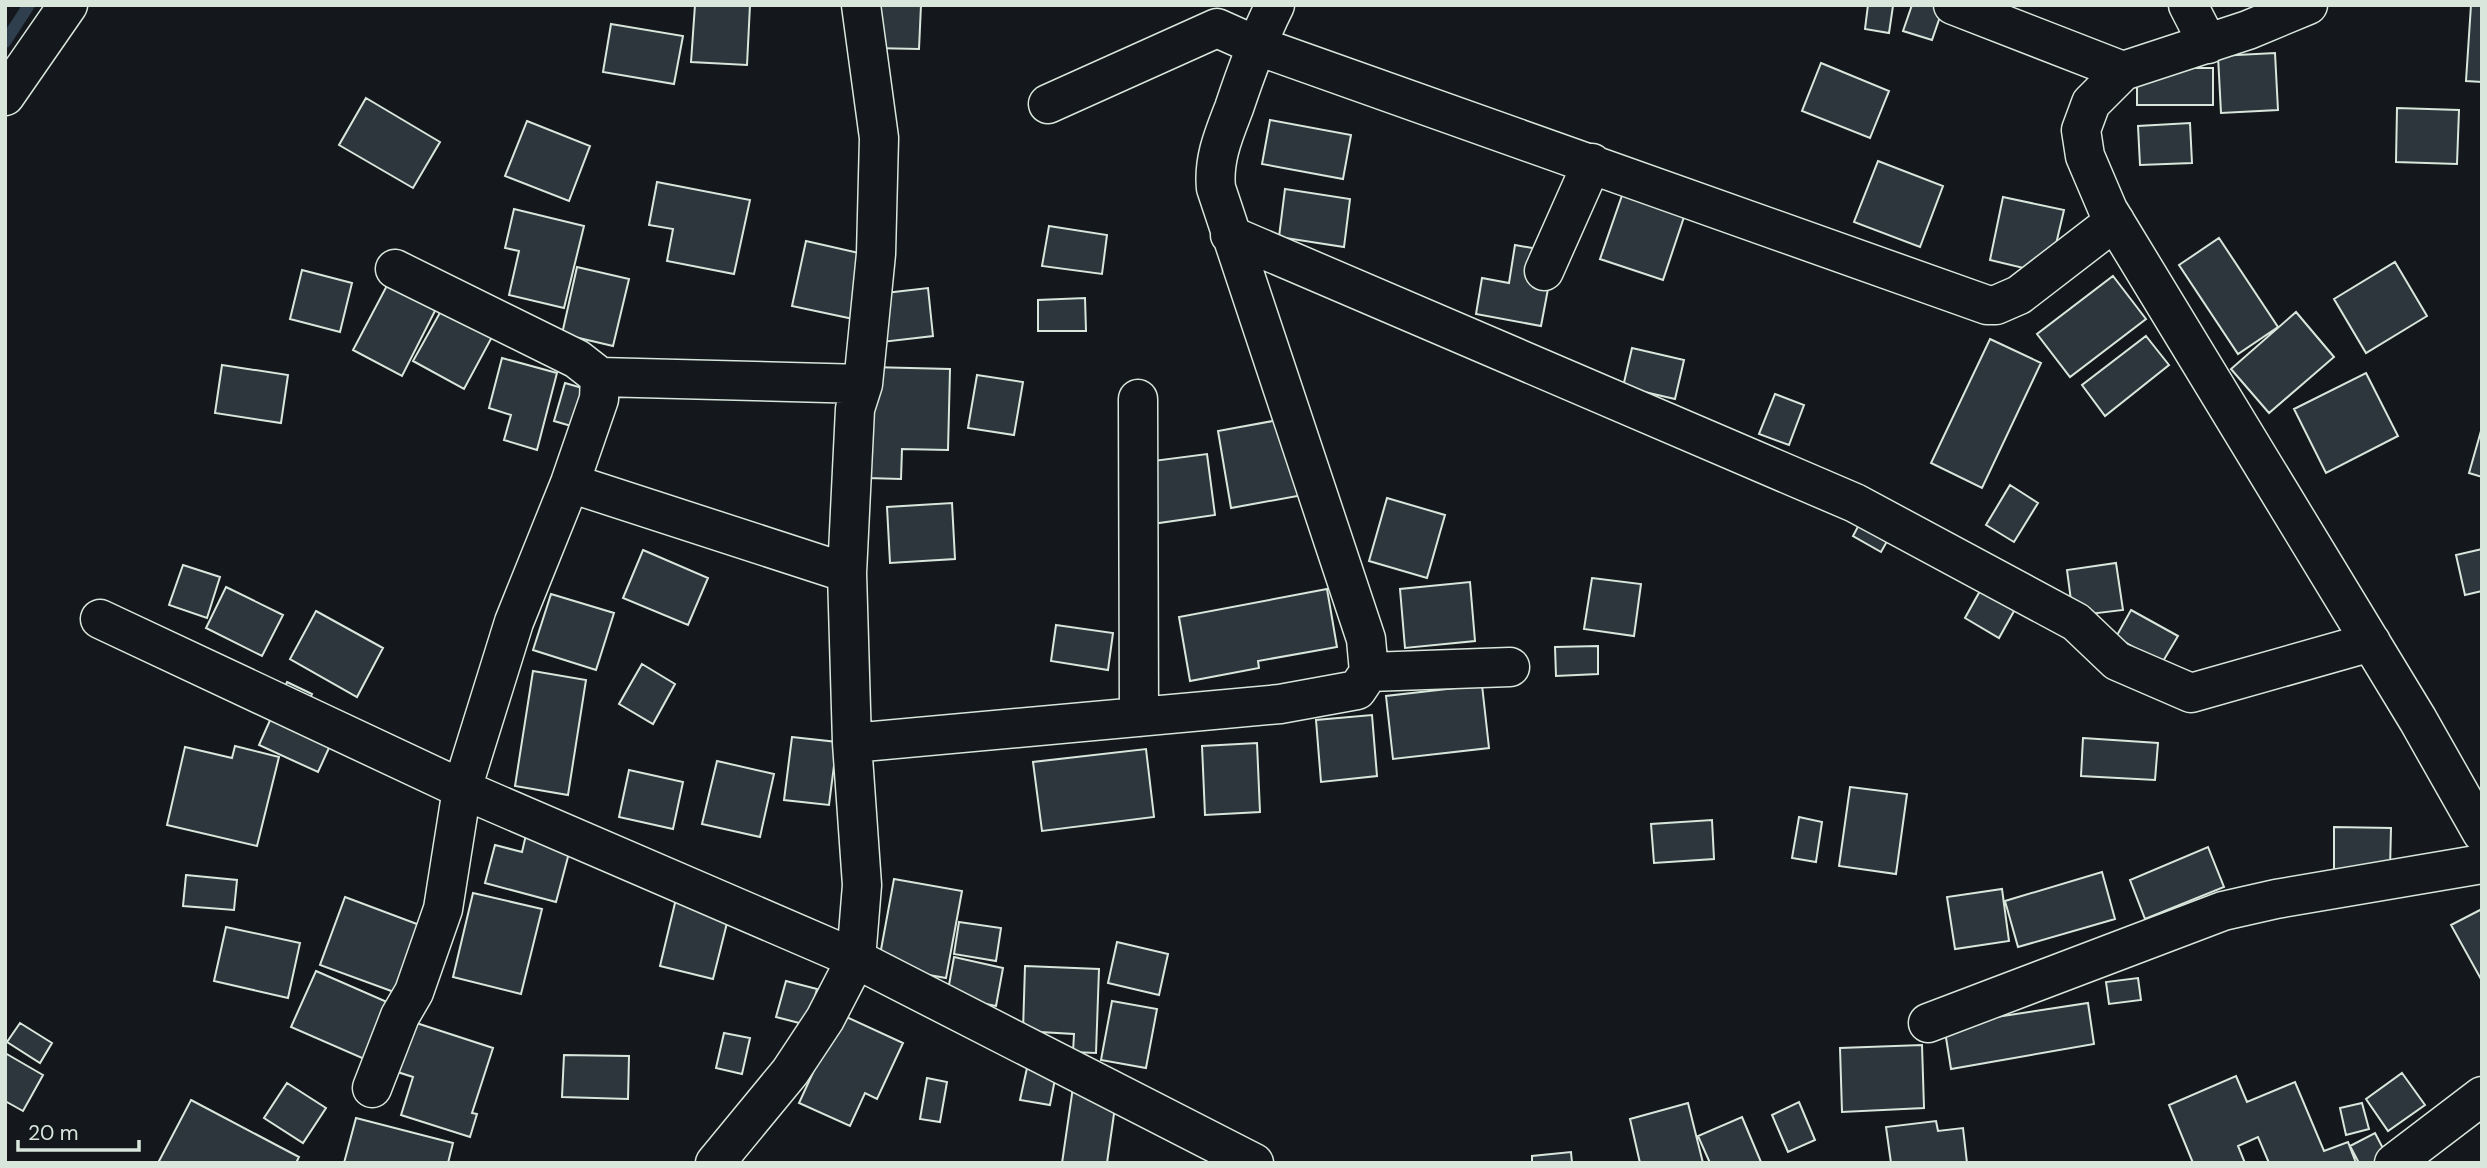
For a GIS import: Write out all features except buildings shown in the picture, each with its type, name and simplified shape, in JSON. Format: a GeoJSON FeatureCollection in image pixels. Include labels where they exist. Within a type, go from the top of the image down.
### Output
{"type":"FeatureCollection","features":[{"type":"Feature","properties":{"kind":"street"},"geometry":{"type":"LineString","coordinates":[[5,96],[68,5]]}},
{"type":"Feature","properties":{"kind":"street"},"geometry":{"type":"LineString","coordinates":[[715,1163],[790,1072],[825,1019],[856,959],[862,885],[852,743],[847,573],[855,409],[863,384],[876,254],[879,138],[861,5]]}},
{"type":"Feature","properties":{"kind":"street"},"geometry":{"type":"LineString","coordinates":[[852,743],[1280,704],[1357,690],[1369,672],[1366,639],[1216,188],[1214,173],[1221,142],[1255,44],[1275,5]]}},
{"type":"Feature","properties":{"kind":"street"},"geometry":{"type":"LineString","coordinates":[[1953,5],[2123,71]]}},
{"type":"Feature","properties":{"kind":"street"},"geometry":{"type":"LineString","coordinates":[[2189,5],[2208,44]]}},
{"type":"Feature","properties":{"kind":"street"},"geometry":{"type":"LineString","coordinates":[[2308,5],[2208,44],[2123,71],[2091,103],[2081,130],[2085,156],[2115,220],[2418,720],[2482,833]]}},
{"type":"Feature","properties":{"kind":"street"},"geometry":{"type":"LineString","coordinates":[[1048,104],[1216,28],[1987,305],[1996,305],[2019,295],[2115,220]]}},
{"type":"Feature","properties":{"kind":"street"},"geometry":{"type":"LineString","coordinates":[[1544,271],[1592,163]]}},
{"type":"Feature","properties":{"kind":"street"},"geometry":{"type":"LineString","coordinates":[[1230,235],[1855,503],[2076,622],[2117,660],[2191,693],[2371,642]]}},
{"type":"Feature","properties":{"kind":"street"},"geometry":{"type":"LineString","coordinates":[[395,269],[577,359],[600,377],[863,384]]}},
{"type":"Feature","properties":{"kind":"street"},"geometry":{"type":"LineString","coordinates":[[372,1088],[400,1016],[414,992],[443,909],[462,789],[514,622],[570,483],[599,399],[600,377]]}},
{"type":"Feature","properties":{"kind":"street"},"geometry":{"type":"LineString","coordinates":[[1138,399],[1139,716]]}},
{"type":"Feature","properties":{"kind":"street"},"geometry":{"type":"LineString","coordinates":[[570,483],[847,573]]}},
{"type":"Feature","properties":{"kind":"street"},"geometry":{"type":"LineString","coordinates":[[100,619],[462,789],[856,959],[1254,1163]]}},
{"type":"Feature","properties":{"kind":"street"},"geometry":{"type":"LineString","coordinates":[[1369,672],[1510,667]]}},
{"type":"Feature","properties":{"kind":"street"},"geometry":{"type":"LineString","coordinates":[[1928,1023],[2223,911],[2482,864]]}},
{"type":"Feature","properties":{"kind":"street"},"geometry":{"type":"LineString","coordinates":[[2394,1163],[2482,1096]]}},
{"type":"Feature","properties":{"kind":"waterway"},"geometry":{"type":"LineString","coordinates":[[5,42],[29,5]]}}]}
